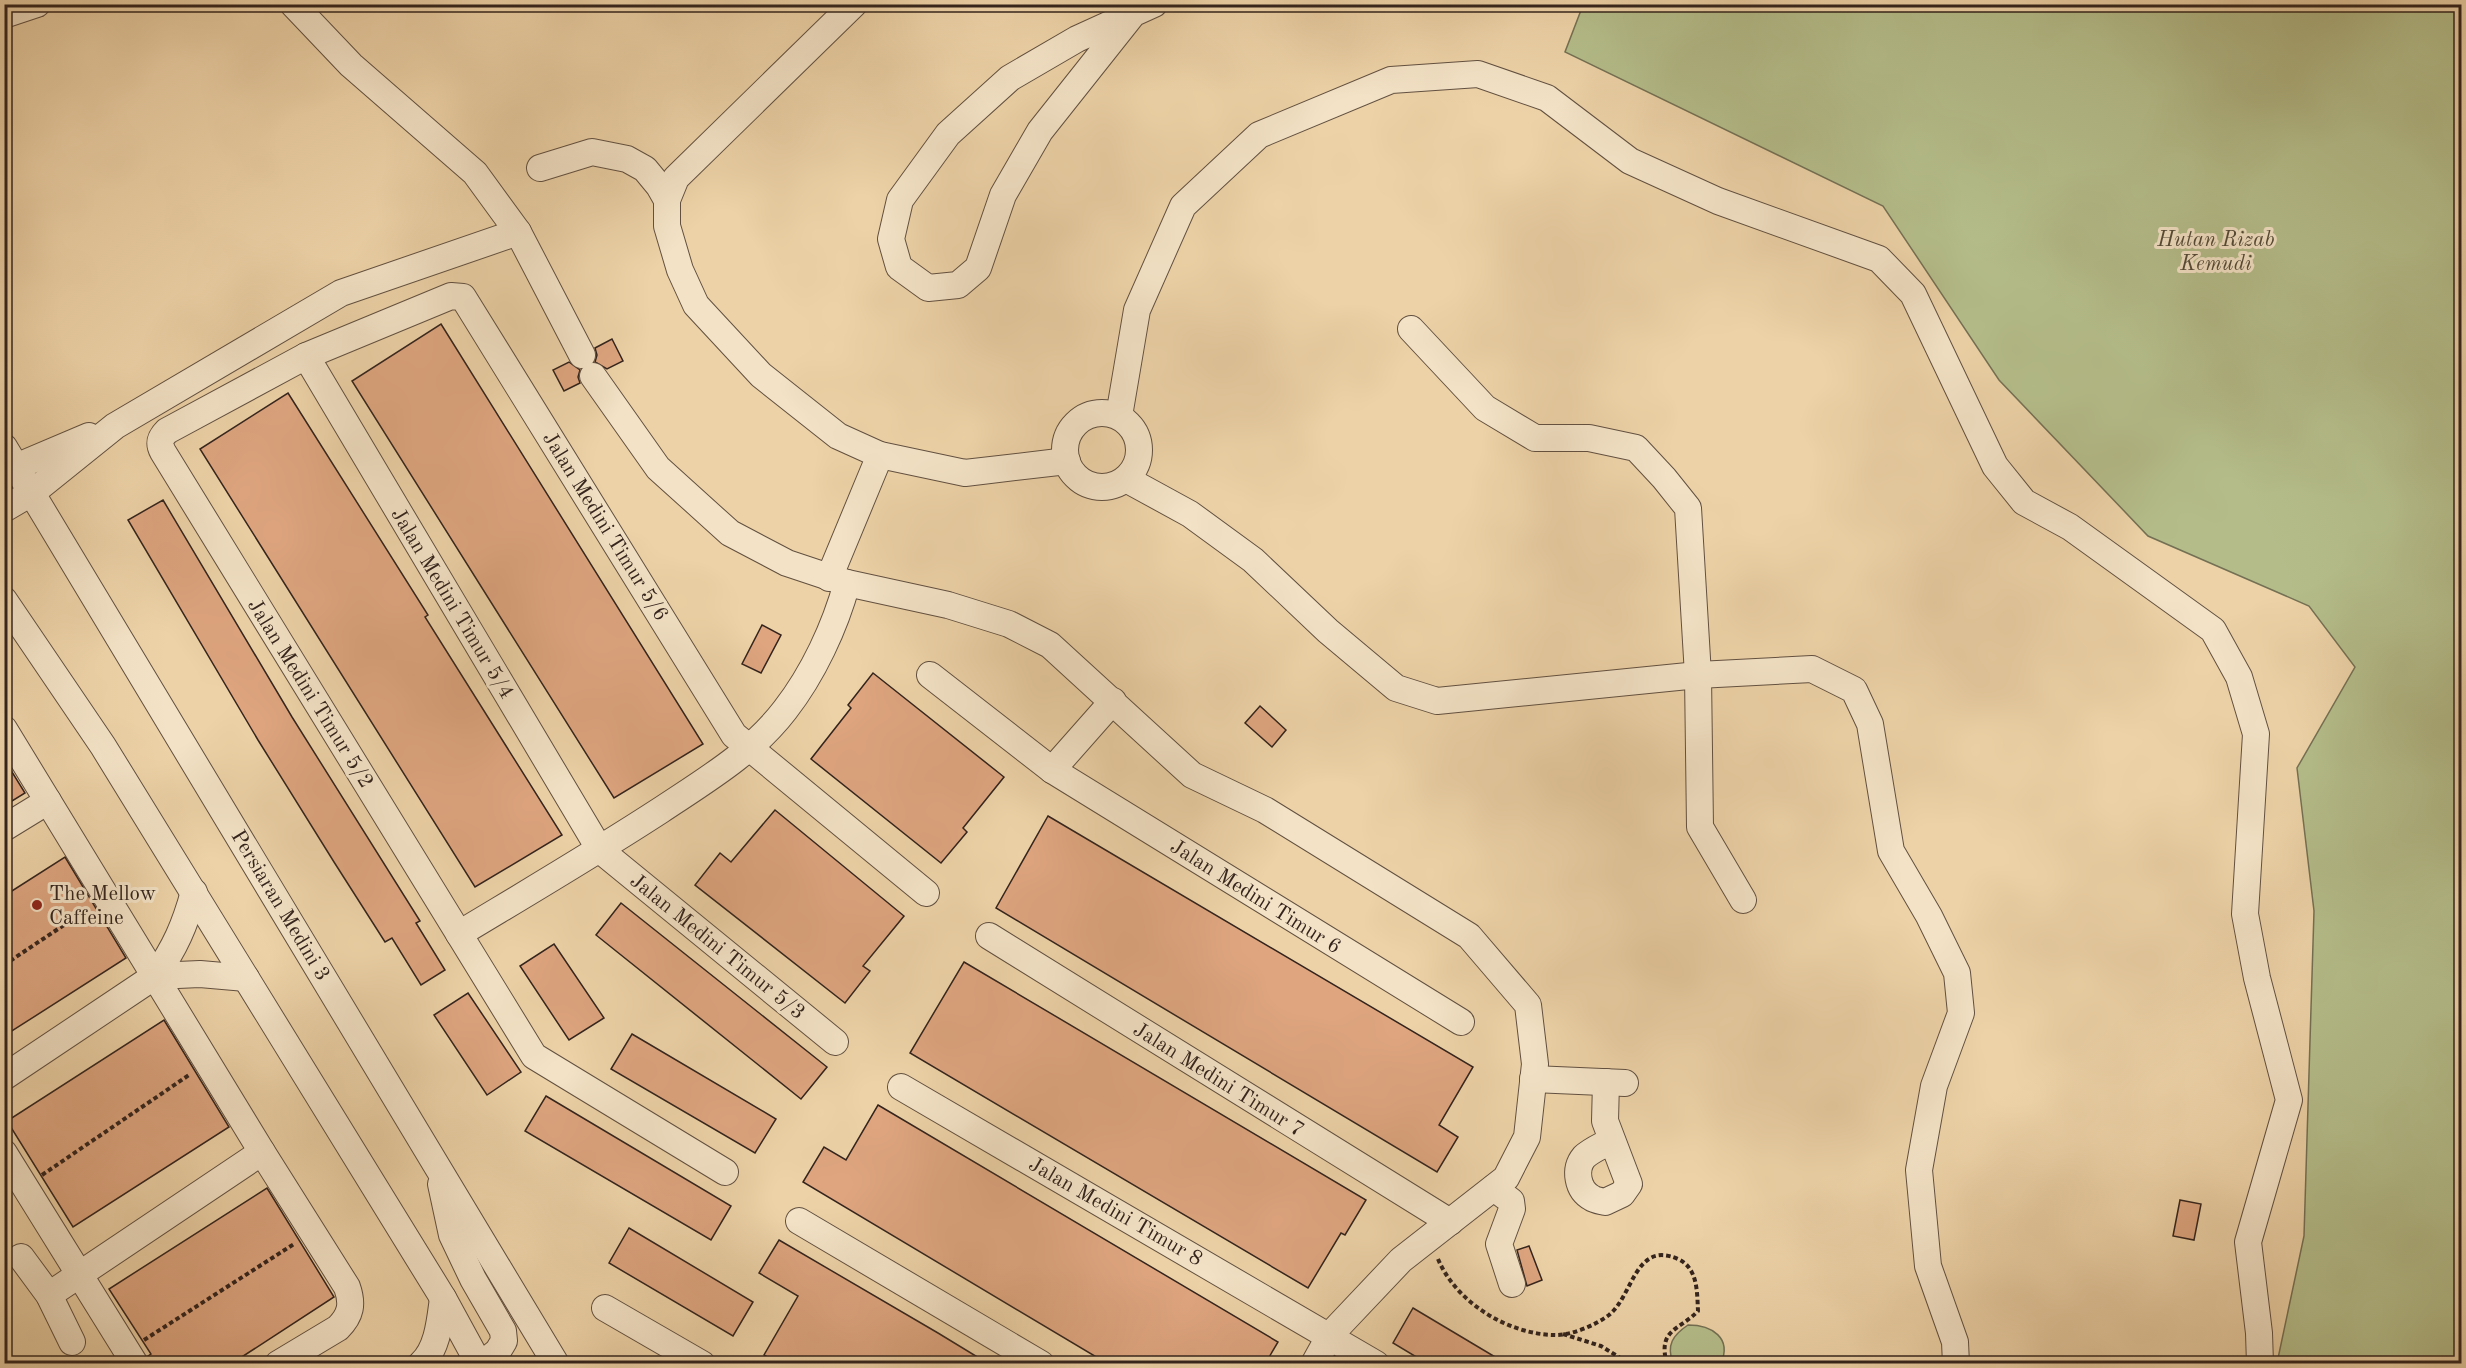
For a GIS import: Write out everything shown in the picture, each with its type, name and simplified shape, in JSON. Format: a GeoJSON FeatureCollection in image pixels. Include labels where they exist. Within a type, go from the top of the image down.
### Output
{"type":"FeatureCollection","features":[{"type":"Feature","properties":{"kind":"street"},"geometry":{"type":"LineString","coordinates":[[4,15],[37,4]]}},
{"type":"Feature","properties":{"kind":"street"},"geometry":{"type":"LineString","coordinates":[[292,4],[351,65],[475,173],[518,232],[587,365],[658,468],[730,532],[788,563],[838,580],[948,605],[1009,624],[1050,645],[1192,775],[1265,810],[1469,936],[1528,1005],[1535,1064],[1527,1137],[1506,1178],[1401,1260],[1330,1335],[1314,1364]]}},
{"type":"Feature","properties":{"kind":"street"},"geometry":{"type":"LineString","coordinates":[[854,4],[676,178],[667,200],[667,226],[680,270],[696,305],[761,375],[838,436],[880,455],[964,472],[1066,462]]}},
{"type":"Feature","properties":{"kind":"street"},"geometry":{"type":"LineString","coordinates":[[1143,10],[1040,131],[1003,195],[978,268],[958,285],[928,288],[898,267],[891,239],[900,200],[948,134],[1010,78],[1077,39],[1143,10]]}},
{"type":"Feature","properties":{"kind":"street"},"geometry":{"type":"LineString","coordinates":[[1119,416],[1137,310],[1183,206],[1259,135],[1391,80],[1478,74],[1547,98],[1630,161],[1718,201],[1879,259],[1913,294],[1995,466],[2024,502],[2070,527],[2213,630],[2239,677],[2256,735],[2246,915],[2257,978],[2289,1100],[2248,1242],[2259,1333],[2260,1364]]}},
{"type":"Feature","properties":{"kind":"street"},"geometry":{"type":"LineString","coordinates":[[540,168],[592,152],[627,159],[645,169],[667,200]]}},
{"type":"Feature","properties":{"kind":"street"},"geometry":{"type":"LineString","coordinates":[[4,509],[33,492],[115,426],[341,293],[518,232]]}},
{"type":"Feature","properties":{"kind":"street","name":"Jalan Medini Timur 5/6"},"geometry":{"type":"LineString","coordinates":[[306,356],[451,296],[463,297],[734,735],[926,892]]}},
{"type":"Feature","properties":{"kind":"street"},"geometry":{"type":"LineString","coordinates":[[1411,329],[1485,408],[1535,438],[1589,438],[1636,448],[1688,508],[1698,675],[1700,827],[1743,900]]}},
{"type":"Feature","properties":{"kind":"street","name":"Jalan Medini Timur 5/2"},"geometry":{"type":"LineString","coordinates":[[306,356],[166,431],[159,446],[534,1056],[725,1172]]}},
{"type":"Feature","properties":{"kind":"street","name":"Jalan Medini Timur 5/4"},"geometry":{"type":"LineString","coordinates":[[306,356],[600,850]]}},
{"type":"Feature","properties":{"kind":"street"},"geometry":{"type":"LineString","coordinates":[[1104,412],[1119,416],[1131,425],[1138,438],[1140,453],[1136,468],[1126,479],[1110,487],[1092,486],[1076,477],[1066,462],[1065,447],[1068,433],[1077,421],[1090,414],[1104,412]]}},
{"type":"Feature","properties":{"kind":"street"},"geometry":{"type":"LineString","coordinates":[[9,461],[115,426]]}},
{"type":"Feature","properties":{"kind":"street"},"geometry":{"type":"LineString","coordinates":[[459,934],[600,850],[731,764],[785,710],[812,667],[840,608],[838,580],[880,455]]}},
{"type":"Feature","properties":{"kind":"street","name":"Persiaran Medini 3"},"geometry":{"type":"LineString","coordinates":[[9,461],[33,492],[556,1364]]}},
{"type":"Feature","properties":{"kind":"street"},"geometry":{"type":"LineString","coordinates":[[1126,479],[1190,514],[1253,560],[1328,631],[1396,688],[1437,702],[1698,675],[1812,669],[1854,690],[1870,723],[1891,851],[1929,916],[1957,973],[1961,1013],[1934,1086],[1919,1170],[1928,1266],[1955,1342],[1956,1364]]}},
{"type":"Feature","properties":{"kind":"street"},"geometry":{"type":"LineString","coordinates":[[5,600],[104,746],[443,1298],[481,1364],[498,1351],[504,1341],[503,1331],[473,1279],[452,1235],[436,1163]]}},
{"type":"Feature","properties":{"kind":"street","name":"Jalan Medini Timur 6"},"geometry":{"type":"LineString","coordinates":[[930,675],[1052,770],[1461,1022]]}},
{"type":"Feature","properties":{"kind":"street"},"geometry":{"type":"LineString","coordinates":[[1052,770],[1113,701]]}},
{"type":"Feature","properties":{"kind":"street"},"geometry":{"type":"LineString","coordinates":[[4,729],[207,1063],[347,1287],[351,1298],[351,1309],[346,1320],[338,1328],[278,1364]]}},
{"type":"Feature","properties":{"kind":"street"},"geometry":{"type":"LineString","coordinates":[[4,828],[48,801]]}},
{"type":"Feature","properties":{"kind":"street","name":"Jalan Medini Timur 5/3"},"geometry":{"type":"LineString","coordinates":[[600,850],[835,1042]]}},
{"type":"Feature","properties":{"kind":"street"},"geometry":{"type":"LineString","coordinates":[[4,1077],[154,976],[170,955],[184,926],[194,892]]}},
{"type":"Feature","properties":{"kind":"street","name":"Jalan Medini Timur 7"},"geometry":{"type":"LineString","coordinates":[[989,936],[1442,1228]]}},
{"type":"Feature","properties":{"kind":"street"},"geometry":{"type":"LineString","coordinates":[[154,976],[200,974],[246,978]]}},
{"type":"Feature","properties":{"kind":"street"},"geometry":{"type":"LineString","coordinates":[[1533,1079],[1616,1082],[1605,1121],[1612,1140]]}},
{"type":"Feature","properties":{"kind":"street","name":"Jalan Medini Timur 8"},"geometry":{"type":"LineString","coordinates":[[901,1087],[1330,1335],[1376,1364]]}},
{"type":"Feature","properties":{"kind":"street"},"geometry":{"type":"LineString","coordinates":[[49,1295],[262,1152]]}},
{"type":"Feature","properties":{"kind":"street"},"geometry":{"type":"LineString","coordinates":[[12,1172],[131,1357]]}},
{"type":"Feature","properties":{"kind":"street"},"geometry":{"type":"LineString","coordinates":[[1494,1188],[1511,1201],[1512,1209],[1499,1244],[1512,1284]]}},
{"type":"Feature","properties":{"kind":"street"},"geometry":{"type":"LineString","coordinates":[[800,1221],[1041,1364]]}},
{"type":"Feature","properties":{"kind":"street"},"geometry":{"type":"LineString","coordinates":[[21,1257],[49,1295],[72,1342]]}},
{"type":"Feature","properties":{"kind":"street"},"geometry":{"type":"LineString","coordinates":[[421,1364],[429,1357],[440,1323],[443,1298]]}},
{"type":"Feature","properties":{"kind":"street"},"geometry":{"type":"LineString","coordinates":[[605,1308],[700,1363]]}},
{"type":"Feature","properties":{"kind":"path"},"geometry":{"type":"LineString","coordinates":[[4,965],[107,897]]}},
{"type":"Feature","properties":{"kind":"path"},"geometry":{"type":"LineString","coordinates":[[12,1172],[207,1063]]}},
{"type":"Feature","properties":{"kind":"path"},"geometry":{"type":"LineString","coordinates":[[1442,1228],[1437,1258],[1445,1275],[1461,1292],[1488,1314],[1514,1329],[1556,1336],[1578,1330],[1608,1316],[1620,1304],[1634,1274],[1642,1263],[1653,1257],[1666,1256],[1680,1260],[1691,1269],[1697,1287],[1698,1311],[1674,1328],[1666,1340],[1667,1364]]}},
{"type":"Feature","properties":{"kind":"path"},"geometry":{"type":"LineString","coordinates":[[131,1357],[312,1232]]}},
{"type":"Feature","properties":{"kind":"path"},"geometry":{"type":"LineString","coordinates":[[1563,1334],[1602,1346],[1630,1364]]}},
{"type":"Feature","properties":{"kind":"green space","name":"Hutan Rizab Kemudi"},"geometry":{"type":"Polygon","coordinates":[[[1583,5],[2461,5],[2461,1363],[2277,1363],[2304,1236],[2314,911],[2297,768],[2355,667],[2309,606],[2148,536],[1999,380],[1883,206],[1565,52],[1583,5]]]}},
{"type":"Feature","properties":{"kind":"green space"},"geometry":{"type":"Polygon","coordinates":[[[1688,1325],[1705,1327],[1718,1335],[1724,1347],[1721,1363],[1673,1363],[1670,1351],[1672,1341],[1688,1325]]]}},
{"type":"Feature","properties":{"kind":"building"},"geometry":{"type":"Polygon","coordinates":[[[441,324],[703,744],[614,798],[352,381],[441,324]]]}},
{"type":"Feature","properties":{"kind":"building"},"geometry":{"type":"Polygon","coordinates":[[[612,339],[623,361],[607,369],[595,362],[597,355],[595,348],[612,339]]]}},
{"type":"Feature","properties":{"kind":"building"},"geometry":{"type":"Polygon","coordinates":[[[569,362],[580,370],[578,377],[580,383],[564,391],[553,370],[569,362]]]}},
{"type":"Feature","properties":{"kind":"building"},"geometry":{"type":"Polygon","coordinates":[[[288,393],[428,615],[425,617],[562,835],[475,887],[200,449],[288,393]]]}},
{"type":"Feature","properties":{"kind":"building"},"geometry":{"type":"Polygon","coordinates":[[[163,500],[292,717],[420,921],[416,923],[445,970],[421,985],[392,938],[385,942],[334,862],[258,740],[128,520],[163,500]]]}},
{"type":"Feature","properties":{"kind":"building"},"geometry":{"type":"Polygon","coordinates":[[[762,625],[781,635],[761,673],[742,664],[762,625]]]}},
{"type":"Feature","properties":{"kind":"building"},"geometry":{"type":"Polygon","coordinates":[[[873,673],[1004,777],[963,828],[967,832],[941,863],[811,759],[851,708],[848,705],[873,673]]]}},
{"type":"Feature","properties":{"kind":"building"},"geometry":{"type":"Polygon","coordinates":[[[1260,706],[1286,730],[1272,747],[1245,723],[1260,706]]]}},
{"type":"Feature","properties":{"kind":"building"},"geometry":{"type":"Polygon","coordinates":[[[4,759],[25,793],[4,806],[4,759]]]}},
{"type":"Feature","properties":{"kind":"building"},"geometry":{"type":"Polygon","coordinates":[[[775,810],[904,916],[863,966],[870,971],[845,1003],[695,885],[720,853],[731,862],[775,810]]]}},
{"type":"Feature","properties":{"kind":"building"},"geometry":{"type":"Polygon","coordinates":[[[1048,816],[1473,1067],[1439,1125],[1458,1137],[1437,1172],[996,908],[1048,816]]]}},
{"type":"Feature","properties":{"kind":"building"},"geometry":{"type":"Polygon","coordinates":[[[65,857],[126,958],[4,1036],[4,896],[65,857]]]}},
{"type":"Feature","properties":{"kind":"building"},"geometry":{"type":"Polygon","coordinates":[[[621,903],[827,1067],[801,1099],[596,935],[621,903]]]}},
{"type":"Feature","properties":{"kind":"building"},"geometry":{"type":"Polygon","coordinates":[[[554,944],[604,1018],[569,1040],[520,966],[554,944]]]}},
{"type":"Feature","properties":{"kind":"building"},"geometry":{"type":"Polygon","coordinates":[[[964,962],[1366,1200],[1345,1235],[1341,1233],[1308,1288],[910,1053],[964,962]]]}},
{"type":"Feature","properties":{"kind":"building"},"geometry":{"type":"Polygon","coordinates":[[[468,993],[521,1072],[487,1095],[434,1015],[468,993]]]}},
{"type":"Feature","properties":{"kind":"building"},"geometry":{"type":"Polygon","coordinates":[[[164,1020],[229,1127],[73,1227],[7,1121],[164,1020]]]}},
{"type":"Feature","properties":{"kind":"building"},"geometry":{"type":"Polygon","coordinates":[[[632,1034],[776,1119],[755,1153],[611,1069],[632,1034]]]}},
{"type":"Feature","properties":{"kind":"building"},"geometry":{"type":"Polygon","coordinates":[[[546,1096],[731,1206],[711,1240],[525,1131],[546,1096]]]}},
{"type":"Feature","properties":{"kind":"building"},"geometry":{"type":"Polygon","coordinates":[[[878,1105],[1278,1342],[1265,1364],[1108,1364],[803,1182],[824,1147],[846,1160],[878,1105]]]}},
{"type":"Feature","properties":{"kind":"building"},"geometry":{"type":"Polygon","coordinates":[[[267,1188],[334,1297],[231,1364],[150,1364],[148,1356],[151,1354],[109,1289],[267,1188]]]}},
{"type":"Feature","properties":{"kind":"building"},"geometry":{"type":"Polygon","coordinates":[[[2180,1200],[2201,1204],[2194,1240],[2173,1236],[2180,1200]]]}},
{"type":"Feature","properties":{"kind":"building"},"geometry":{"type":"Polygon","coordinates":[[[629,1228],[753,1302],[733,1336],[609,1263],[629,1228]]]}},
{"type":"Feature","properties":{"kind":"building"},"geometry":{"type":"Polygon","coordinates":[[[779,1240],[989,1364],[779,1364],[764,1355],[798,1296],[759,1273],[779,1240]]]}},
{"type":"Feature","properties":{"kind":"building"},"geometry":{"type":"Polygon","coordinates":[[[1529,1246],[1542,1280],[1527,1286],[1517,1250],[1529,1246]]]}},
{"type":"Feature","properties":{"kind":"building"},"geometry":{"type":"Polygon","coordinates":[[[1413,1308],[1507,1364],[1428,1364],[1393,1343],[1413,1308]]]}},
{"type":"Feature","properties":{"kind":"place","name":"The Mellow Caffeine"},"geometry":{"type":"Point","coordinates":[37,905]}}]}
